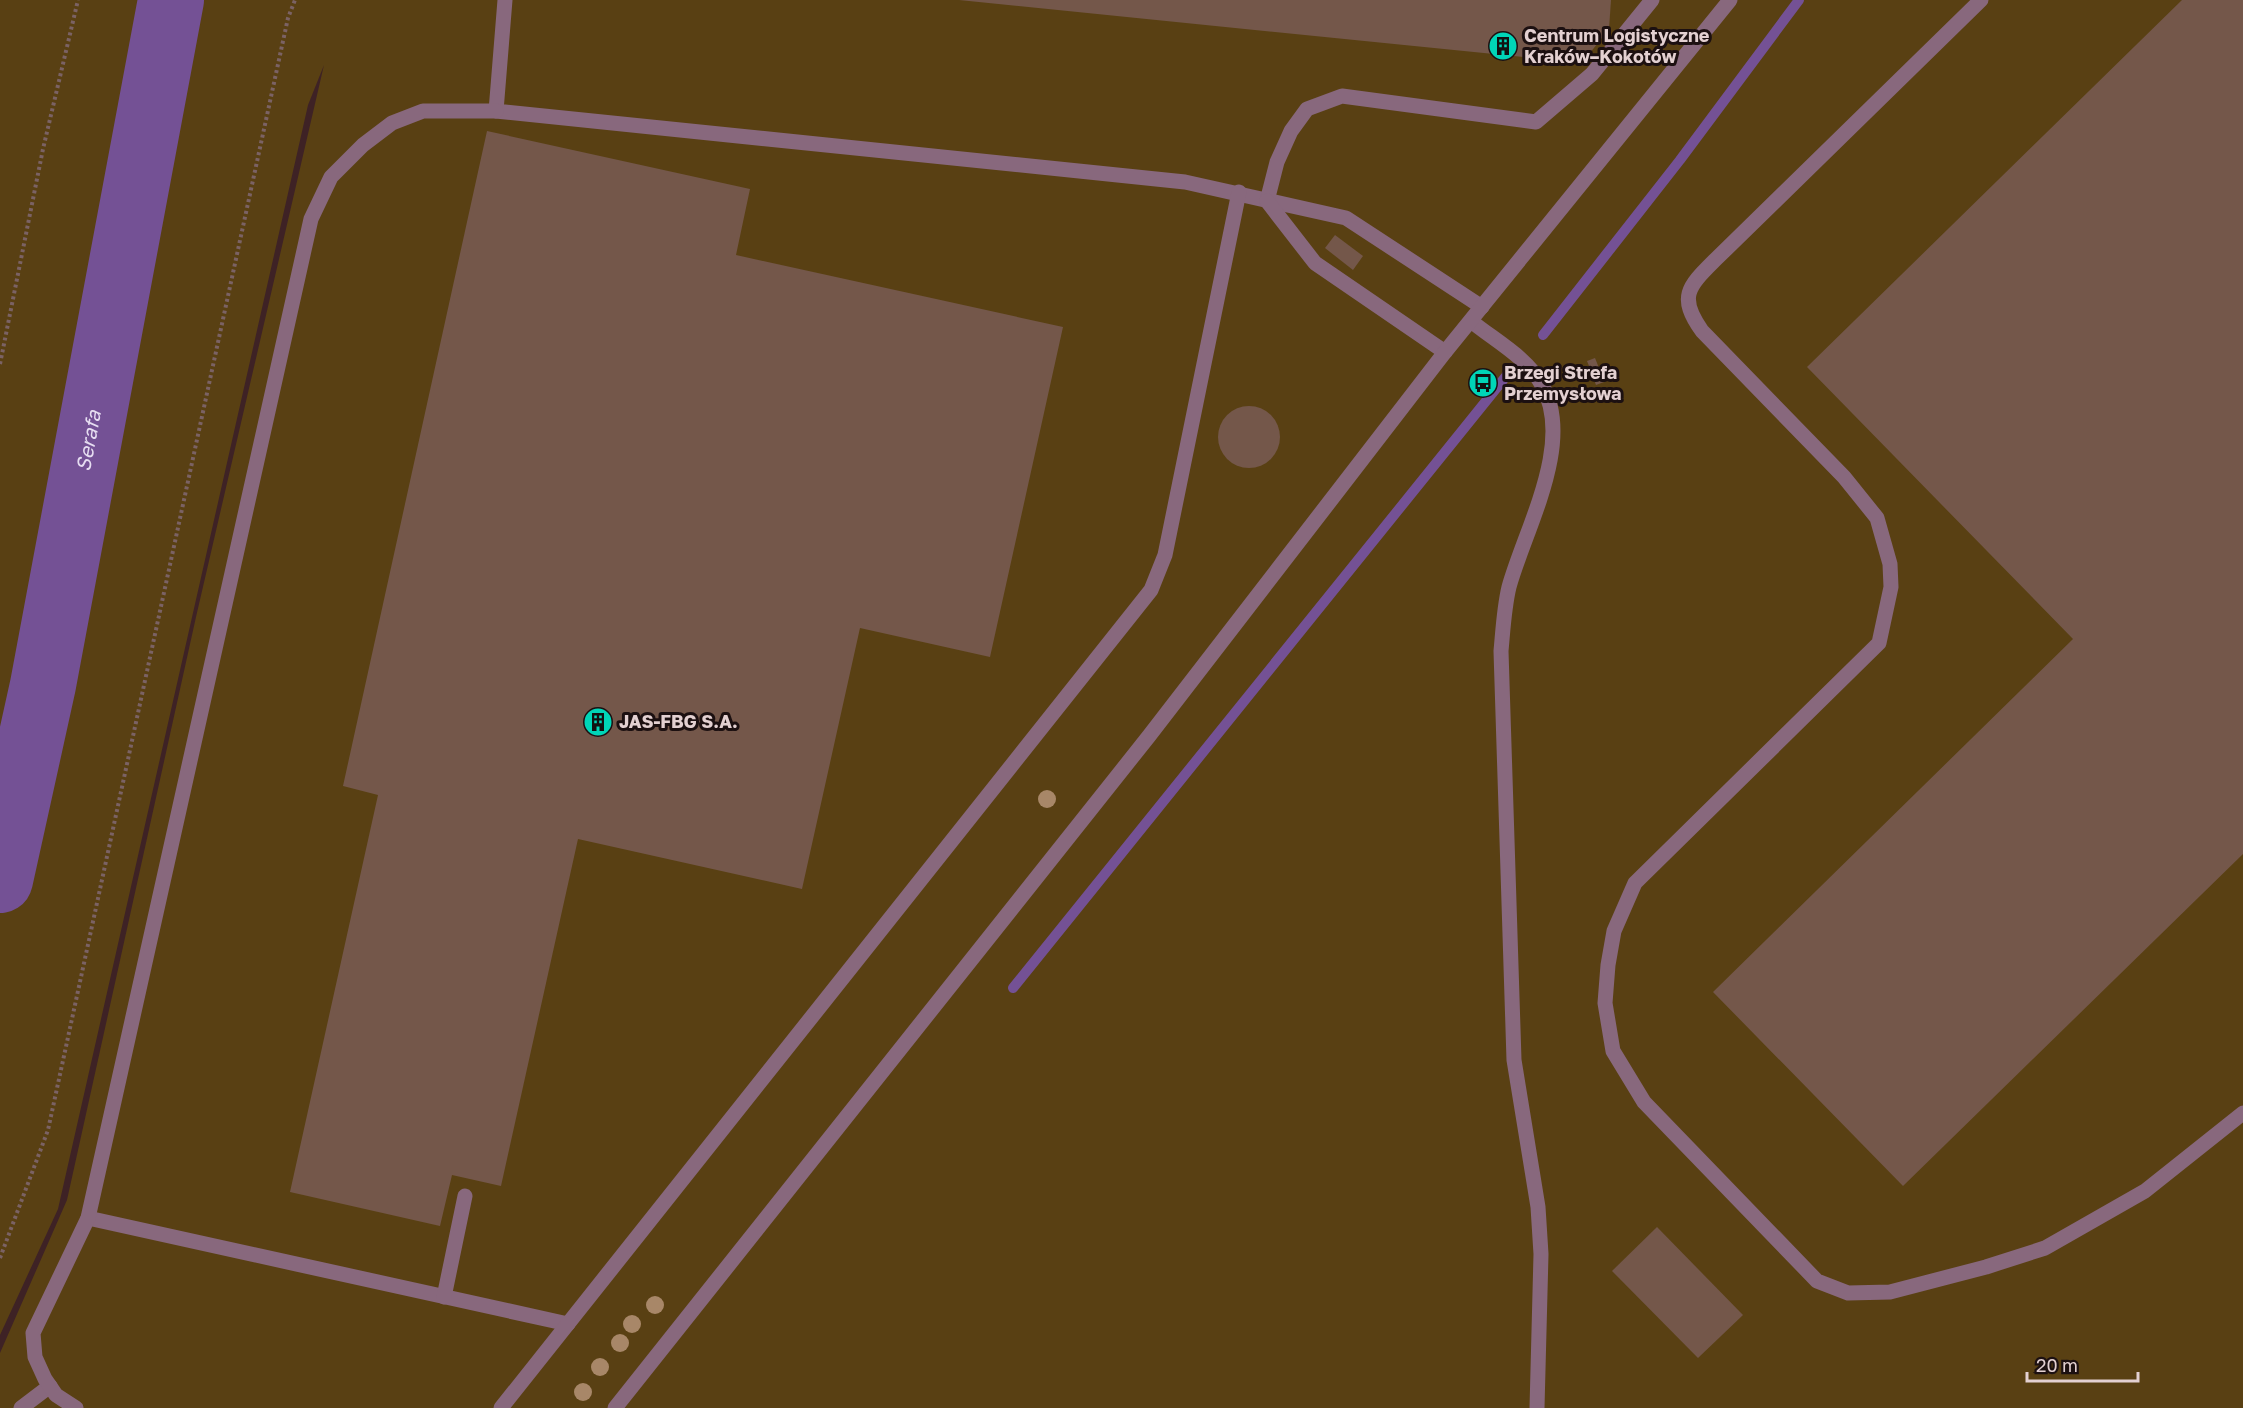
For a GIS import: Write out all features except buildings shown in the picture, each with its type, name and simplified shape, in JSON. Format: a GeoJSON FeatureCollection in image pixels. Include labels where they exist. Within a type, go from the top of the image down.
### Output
{"type":"FeatureCollection","features":[{"type":"Feature","properties":{"kind":"street"},"geometry":{"type":"LineString","coordinates":[[496,111],[506,0]]}},
{"type":"Feature","properties":{"kind":"street"},"geometry":{"type":"LineString","coordinates":[[1267,201],[1277,162],[1291,131],[1307,108],[1342,96],[1536,122],[1592,74],[1652,0]]}},
{"type":"Feature","properties":{"kind":"street"},"geometry":{"type":"LineString","coordinates":[[615,1408],[1149,736],[1445,352],[1730,0]]}},
{"type":"Feature","properties":{"kind":"street"},"geometry":{"type":"LineString","coordinates":[[1981,0],[1716,259],[1693,283],[1688,293],[1691,317],[1702,331],[1844,477],[1877,518],[1890,564],[1891,587],[1879,643],[1635,883],[1614,931],[1608,965],[1605,1003],[1613,1051],[1644,1102],[1817,1281],[1848,1293],[1890,1292],[1986,1267],[2045,1248],[2145,1191],[2243,1113]]}},
{"type":"Feature","properties":{"kind":"street"},"geometry":{"type":"LineString","coordinates":[[76,1408],[56,1395],[50,1386],[35,1357],[33,1333],[88,1218],[311,219],[331,177],[363,145],[392,123],[423,111],[496,111],[1185,182],[1239,192],[1267,201],[1346,218],[1482,307]]}},
{"type":"Feature","properties":{"kind":"street"},"geometry":{"type":"LineString","coordinates":[[501,1408],[1151,590],[1165,555],[1239,192]]}},
{"type":"Feature","properties":{"kind":"street"},"geometry":{"type":"LineString","coordinates":[[1267,201],[1315,263],[1445,352]]}},
{"type":"Feature","properties":{"kind":"street"},"geometry":{"type":"LineString","coordinates":[[1470,321],[1536,375],[1550,402],[1553,419],[1550,462],[1509,590],[1501,651],[1513,1039],[1538,1207],[1541,1254],[1537,1408]]}},
{"type":"Feature","properties":{"kind":"street"},"geometry":{"type":"LineString","coordinates":[[444,1297],[465,1196]]}},
{"type":"Feature","properties":{"kind":"street"},"geometry":{"type":"LineString","coordinates":[[88,1218],[568,1324]]}},
{"type":"Feature","properties":{"kind":"street"},"geometry":{"type":"LineString","coordinates":[[21,1408],[50,1386]]}},
{"type":"Feature","properties":{"kind":"path"},"geometry":{"type":"LineString","coordinates":[[0,364],[43,148],[78,0]]}},
{"type":"Feature","properties":{"kind":"path"},"geometry":{"type":"LineString","coordinates":[[0,1258],[48,1130],[288,18],[295,0]]}},
{"type":"Feature","properties":{"kind":"shaded area"},"geometry":{"type":"Polygon","coordinates":[[[0,0],[2243,0],[2243,1408],[0,1408],[0,1353],[67,1200],[196,617],[324,65],[308,105],[58,1209],[0,1335],[0,0]]]}},
{"type":"Feature","properties":{"kind":"waterway","name":"Serafa"},"geometry":{"type":"LineString","coordinates":[[0,880],[43,685],[171,0]]}},
{"type":"Feature","properties":{"kind":"waterway"},"geometry":{"type":"LineString","coordinates":[[1543,335],[1680,160],[1799,0]]}},
{"type":"Feature","properties":{"kind":"waterway"},"geometry":{"type":"LineString","coordinates":[[1013,988],[1507,375]]}},
{"type":"Feature","properties":{"kind":"place","name":"Centrum Logistyczne Kraków–Kokotów"},"geometry":{"type":"Point","coordinates":[1503,46]}},
{"type":"Feature","properties":{"kind":"place","name":"Brzegi Strefa Przemysłowa"},"geometry":{"type":"Point","coordinates":[1483,383]}},
{"type":"Feature","properties":{"kind":"place","name":"JAS-FBG S.A."},"geometry":{"type":"Point","coordinates":[598,722]}}]}
